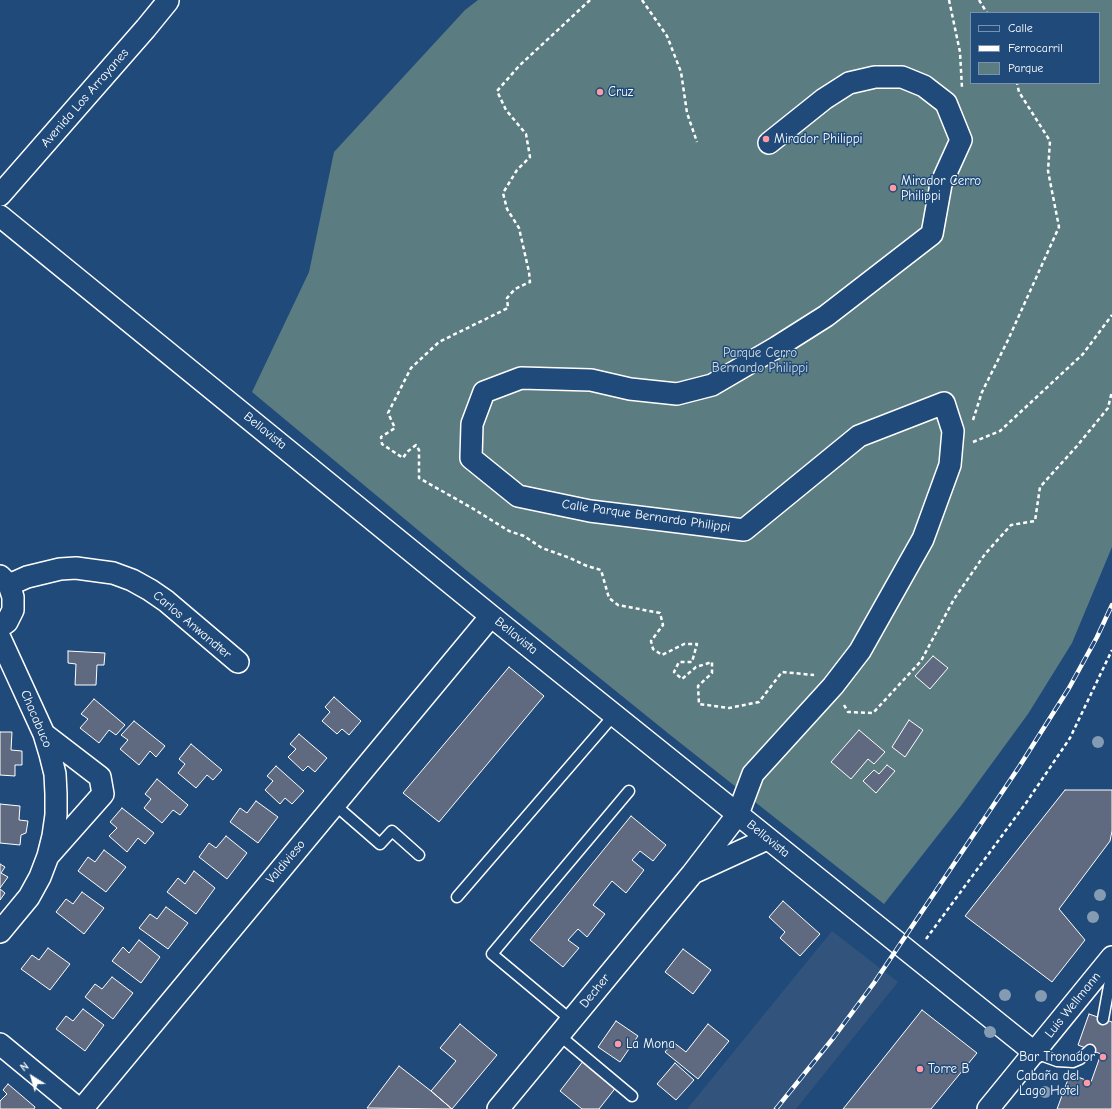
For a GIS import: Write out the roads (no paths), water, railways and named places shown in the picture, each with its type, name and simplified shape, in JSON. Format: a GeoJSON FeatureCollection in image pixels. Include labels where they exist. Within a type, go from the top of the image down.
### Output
{"type":"FeatureCollection","features":[{"type":"Feature","properties":{"kind":"street","name":"Avenida Los Arrayanes"},"geometry":{"type":"LineString","coordinates":[[0,194],[146,28],[168,1],[167,0]]}},
{"type":"Feature","properties":{"kind":"street","name":"Calle Parque Bernardo Philippi"},"geometry":{"type":"LineString","coordinates":[[738,814],[752,774],[833,686],[860,651],[923,539],[950,465],[953,431],[944,403],[859,436],[744,530],[590,511],[518,496],[471,458],[472,424],[484,392],[521,378],[591,380],[630,389],[677,394],[712,385],[826,316],[932,234],[941,184],[961,140],[946,103],[924,86],[902,77],[875,77],[849,83],[824,99],[769,143]]}},
{"type":"Feature","properties":{"kind":"street","name":"Bellavista"},"geometry":{"type":"LineString","coordinates":[[0,216],[491,616],[1035,1053]]}},
{"type":"Feature","properties":{"kind":"street","name":"Carlos Anwandter"},"geometry":{"type":"LineString","coordinates":[[4,581],[60,569],[82,569],[113,573],[132,580],[166,601],[238,662]]}},
{"type":"Feature","properties":{"kind":"street"},"geometry":{"type":"LineString","coordinates":[[0,627],[7,622],[13,610],[14,597],[4,581]]}},
{"type":"Feature","properties":{"kind":"street","name":"Valdivieso"},"geometry":{"type":"LineString","coordinates":[[82,1109],[491,616]]}},
{"type":"Feature","properties":{"kind":"street","name":"Chacabuco"},"geometry":{"type":"LineString","coordinates":[[0,638],[44,734],[55,774],[56,794],[54,829],[48,856],[40,877],[29,897],[0,932]]}},
{"type":"Feature","properties":{"kind":"street"},"geometry":{"type":"LineString","coordinates":[[44,734],[100,777],[103,794],[48,856]]}},
{"type":"Feature","properties":{"kind":"street","name":"Decher"},"geometry":{"type":"LineString","coordinates":[[498,1109],[692,874],[738,814]]}},
{"type":"Feature","properties":{"kind":"street","name":"Decher"},"geometry":{"type":"LineString","coordinates":[[692,874],[767,839]]}},
{"type":"Feature","properties":{"kind":"street","name":"Luis Wellmann"},"geometry":{"type":"LineString","coordinates":[[988,1109],[1112,957]]}},
{"type":"Feature","properties":{"kind":"street"},"geometry":{"type":"LineString","coordinates":[[0,1044],[79,1109]]}},
{"type":"Feature","properties":{"kind":"lane"},"geometry":{"type":"LineString","coordinates":[[457,897],[614,715]]}},
{"type":"Feature","properties":{"kind":"lane"},"geometry":{"type":"LineString","coordinates":[[629,791],[492,954],[632,1096]]}},
{"type":"Feature","properties":{"kind":"lane"},"geometry":{"type":"LineString","coordinates":[[334,804],[380,844],[392,831],[419,855]]}},
{"type":"Feature","properties":{"kind":"lane"},"geometry":{"type":"LineString","coordinates":[[1103,1019],[1112,970]]}},
{"type":"Feature","properties":{"kind":"lane"},"geometry":{"type":"LineString","coordinates":[[1035,1053],[1057,1061],[1073,1062],[1080,1059],[1090,1050]]}},
{"type":"Feature","properties":{"kind":"railway"},"geometry":{"type":"LineString","coordinates":[[776,1109],[834,1037],[874,983],[1019,767],[1069,688],[1097,637],[1112,605]]}},
{"type":"Feature","properties":{"kind":"place","name":"Cruz"},"geometry":{"type":"Point","coordinates":[600,92]}},
{"type":"Feature","properties":{"kind":"place","name":"Mirador Philippi"},"geometry":{"type":"Point","coordinates":[766,139]}},
{"type":"Feature","properties":{"kind":"place","name":"Mirador Cerro Philippi"},"geometry":{"type":"Point","coordinates":[893,188]}},
{"type":"Feature","properties":{"kind":"place","name":"La Mona"},"geometry":{"type":"Point","coordinates":[618,1044]}},
{"type":"Feature","properties":{"kind":"place","name":"Bar Tronador"},"geometry":{"type":"Point","coordinates":[1103,1057]}},
{"type":"Feature","properties":{"kind":"place","name":"Torre B"},"geometry":{"type":"Point","coordinates":[920,1069]}},
{"type":"Feature","properties":{"kind":"place","name":"Cabaña del Lago Hotel"},"geometry":{"type":"Point","coordinates":[1087,1083]}},
{"type":"Feature","properties":{"kind":"park label","name":"Parque Cerro Bernardo Philippi"},"geometry":{"type":"Point","coordinates":[760,360]}}]}
